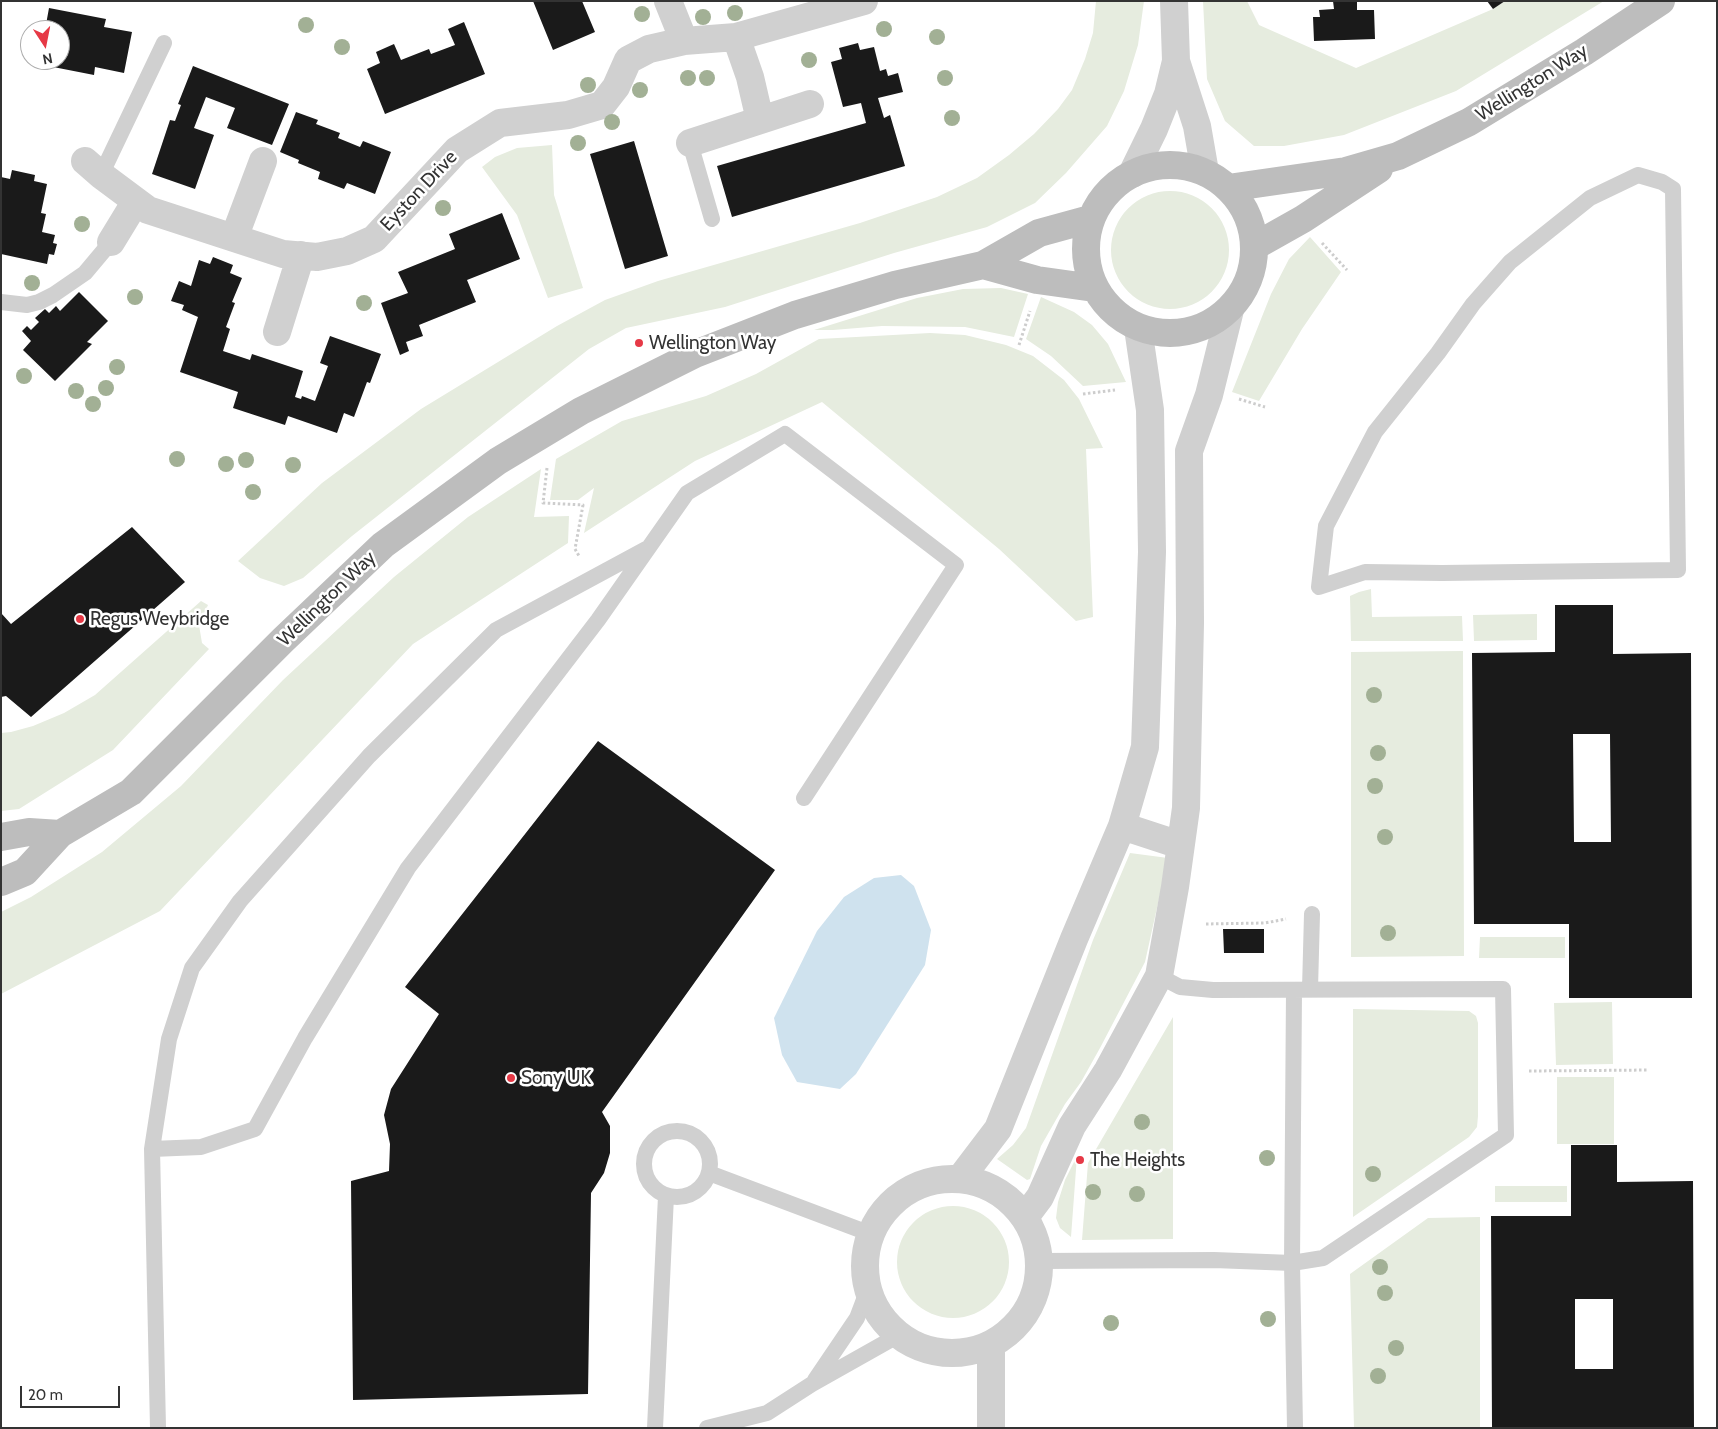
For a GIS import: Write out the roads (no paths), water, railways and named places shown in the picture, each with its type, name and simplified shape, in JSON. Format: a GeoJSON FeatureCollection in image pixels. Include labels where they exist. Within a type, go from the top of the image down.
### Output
{"type":"FeatureCollection","features":[{"type":"Feature","properties":{"kind":"street"},"geometry":{"type":"LineString","coordinates":[[668,1],[684,41]]}},
{"type":"Feature","properties":{"kind":"street","name":"Eyston Drive"},"geometry":{"type":"LineString","coordinates":[[93,168],[148,210],[283,254],[317,257],[347,251],[374,239],[457,150],[500,123],[568,115],[602,105],[616,88],[628,60],[649,49],[684,41],[736,37],[864,1]]}},
{"type":"Feature","properties":{"kind":"street"},"geometry":{"type":"LineString","coordinates":[[1132,174],[1154,129],[1168,94],[1176,61],[1174,1]]}},
{"type":"Feature","properties":{"kind":"street","name":"Wellington Way"},"geometry":{"type":"LineString","coordinates":[[1255,246],[1303,220],[1398,156],[1469,122],[1584,52],[1661,1]]}},
{"type":"Feature","properties":{"kind":"street"},"geometry":{"type":"LineString","coordinates":[[736,37],[750,77],[760,120]]}},
{"type":"Feature","properties":{"kind":"street"},"geometry":{"type":"LineString","coordinates":[[1176,61],[1197,126],[1205,172]]}},
{"type":"Feature","properties":{"kind":"street"},"geometry":{"type":"LineString","coordinates":[[690,143],[810,104]]}},
{"type":"Feature","properties":{"kind":"street","name":"Wellington Way"},"geometry":{"type":"LineString","coordinates":[[1228,188],[1346,171],[1398,156]]}},
{"type":"Feature","properties":{"kind":"street"},"geometry":{"type":"LineString","coordinates":[[234,238],[263,161]]}},
{"type":"Feature","properties":{"kind":"street"},"geometry":{"type":"LineString","coordinates":[[1168,165],[1187,166],[1205,172],[1228,188],[1242,204],[1251,224],[1255,246],[1253,269],[1244,291],[1230,310],[1202,328],[1170,335],[1138,328],[1112,312],[1094,288],[1086,266],[1085,242],[1090,219],[1100,201],[1114,186],[1132,174],[1150,167],[1168,165]]}},
{"type":"Feature","properties":{"kind":"street"},"geometry":{"type":"LineString","coordinates":[[111,242],[136,201]]}},
{"type":"Feature","properties":{"kind":"street","name":"Wellington Way"},"geometry":{"type":"LineString","coordinates":[[1,882],[25,872],[60,834],[131,792],[383,545],[498,462],[581,411],[695,354],[794,316],[895,285],[983,264],[1039,233],[1090,219]]}},
{"type":"Feature","properties":{"kind":"street"},"geometry":{"type":"LineString","coordinates":[[278,332],[301,255]]}},
{"type":"Feature","properties":{"kind":"street","name":"Wellington Way"},"geometry":{"type":"LineString","coordinates":[[983,264],[1037,280],[1094,288]]}},
{"type":"Feature","properties":{"kind":"street"},"geometry":{"type":"LineString","coordinates":[[1025,1217],[1040,1197],[1072,1126],[1108,1070],[1159,976],[1175,887],[1186,798],[1190,623],[1189,451],[1209,396],[1230,310]]}},
{"type":"Feature","properties":{"kind":"street"},"geometry":{"type":"LineString","coordinates":[[960,1179],[998,1129],[1074,939],[1122,826],[1145,747],[1151,562],[1150,410],[1138,328]]}},
{"type":"Feature","properties":{"kind":"street"},"geometry":{"type":"LineString","coordinates":[[1122,826],[1180,845]]}},
{"type":"Feature","properties":{"kind":"street"},"geometry":{"type":"LineString","coordinates":[[1,837],[29,832],[60,834]]}},
{"type":"Feature","properties":{"kind":"street"},"geometry":{"type":"LineString","coordinates":[[960,1179],[985,1185],[1008,1198],[1025,1217],[1035,1238],[1040,1260],[1039,1281],[1022,1318],[1008,1333],[991,1344],[968,1351],[943,1353],[920,1346],[898,1335],[880,1314],[868,1289],[865,1261],[871,1234],[886,1210],[907,1191],[932,1181],[960,1179]]}},
{"type":"Feature","properties":{"kind":"street"},"geometry":{"type":"LineString","coordinates":[[990,1428],[991,1344]]}},
{"type":"Feature","properties":{"kind":"lane"},"geometry":{"type":"LineString","coordinates":[[93,168],[164,43]]}},
{"type":"Feature","properties":{"kind":"lane"},"geometry":{"type":"LineString","coordinates":[[690,143],[712,219]]}},
{"type":"Feature","properties":{"kind":"lane"},"geometry":{"type":"LineString","coordinates":[[1638,176],[1662,182],[1673,189],[1678,570],[1365,572],[1319,587],[1326,526],[1375,432],[1438,353],[1472,304],[1510,262],[1590,198],[1638,176]]}},
{"type":"Feature","properties":{"kind":"lane"},"geometry":{"type":"LineString","coordinates":[[1,302],[27,305],[39,302],[53,295],[85,273],[111,242]]}},
{"type":"Feature","properties":{"kind":"lane"},"geometry":{"type":"LineString","coordinates":[[152,1149],[201,1147],[255,1129],[305,1038],[408,868],[598,620],[688,493],[786,434],[956,565],[804,798]]}},
{"type":"Feature","properties":{"kind":"lane"},"geometry":{"type":"LineString","coordinates":[[158,1428],[152,1149],[170,1039],[192,968],[240,901],[369,756],[496,630],[649,548]]}},
{"type":"Feature","properties":{"kind":"lane"},"geometry":{"type":"LineString","coordinates":[[1294,1428],[1292,1263],[1302,989],[1312,914]]}},
{"type":"Feature","properties":{"kind":"lane"},"geometry":{"type":"LineString","coordinates":[[1040,1260],[1214,1260],[1292,1263],[1323,1258],[1506,1135],[1503,989],[1213,990],[1180,987],[1159,976]]}},
{"type":"Feature","properties":{"kind":"lane"},"geometry":{"type":"LineString","coordinates":[[672,1130],[684,1131],[694,1135],[703,1142],[711,1163],[710,1173],[705,1183],[688,1196],[677,1198],[666,1196],[656,1190],[644,1172],[646,1150],[662,1134],[672,1130]]}},
{"type":"Feature","properties":{"kind":"lane"},"geometry":{"type":"LineString","coordinates":[[710,1173],[871,1234]]}},
{"type":"Feature","properties":{"kind":"lane"},"geometry":{"type":"LineString","coordinates":[[655,1428],[666,1196]]}},
{"type":"Feature","properties":{"kind":"lane"},"geometry":{"type":"LineString","coordinates":[[812,1384],[857,1318],[868,1289]]}},
{"type":"Feature","properties":{"kind":"lane"},"geometry":{"type":"LineString","coordinates":[[707,1428],[767,1412],[898,1335]]}},
{"type":"Feature","properties":{"kind":"water"},"geometry":{"type":"Polygon","coordinates":[[[901,875],[914,886],[931,930],[925,965],[856,1074],[840,1089],[797,1082],[782,1055],[774,1018],[817,931],[844,897],[874,878],[901,875]]]}},
{"type":"Feature","properties":{"kind":"place","name":"Wellington Way"},"geometry":{"type":"Point","coordinates":[639,343]}},
{"type":"Feature","properties":{"kind":"place","name":"Regus Weybridge"},"geometry":{"type":"Point","coordinates":[80,619]}},
{"type":"Feature","properties":{"kind":"place","name":"Sony UK"},"geometry":{"type":"Point","coordinates":[511,1078]}},
{"type":"Feature","properties":{"kind":"place","name":"The Heights"},"geometry":{"type":"Point","coordinates":[1080,1160]}}]}
